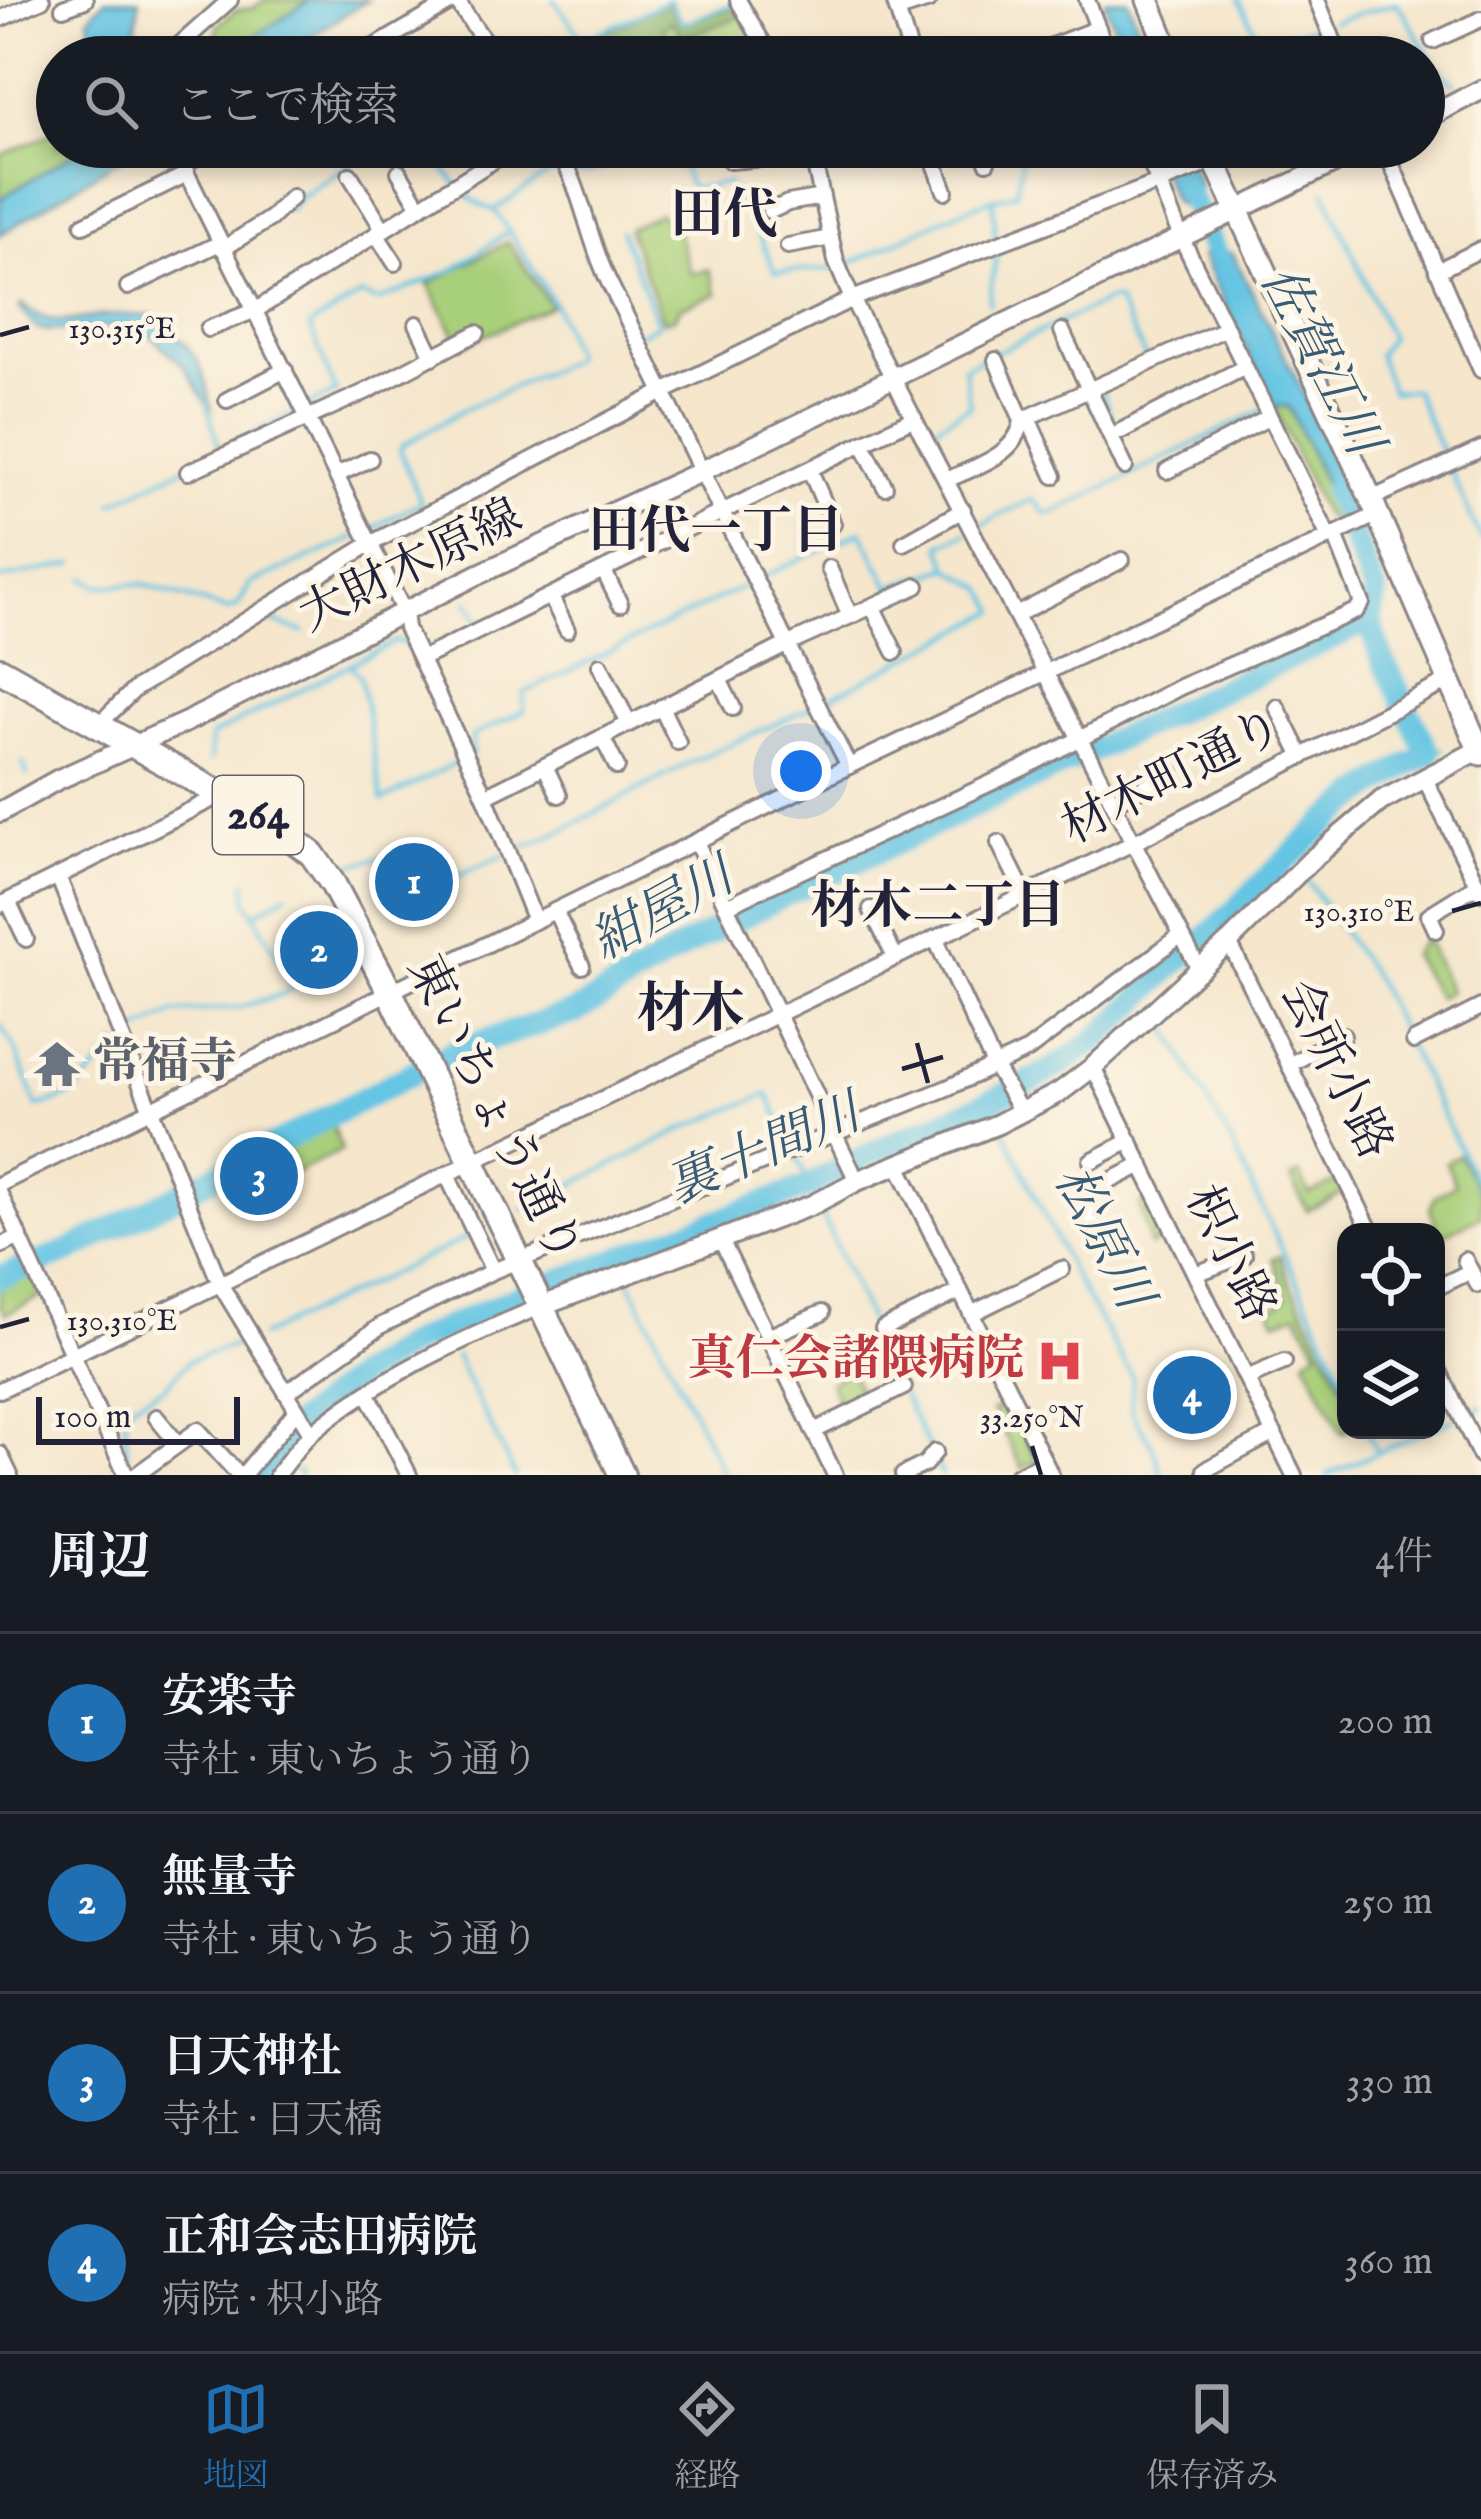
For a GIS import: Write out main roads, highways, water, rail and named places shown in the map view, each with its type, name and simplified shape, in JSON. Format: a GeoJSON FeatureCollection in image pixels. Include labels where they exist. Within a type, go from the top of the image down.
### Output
{"type":"FeatureCollection","features":[{"type":"Feature","properties":{"kind":"highway","name":"東いちょう通り"},"geometry":{"type":"LineString","coordinates":[[0,670],[271,823],[312,854],[390,992],[622,1475]]}},
{"type":"Feature","properties":{"kind":"main road"},"geometry":{"type":"LineString","coordinates":[[1148,0],[1163,36]]}},
{"type":"Feature","properties":{"kind":"main road"},"geometry":{"type":"LineString","coordinates":[[1209,168],[1480,751]]}},
{"type":"Feature","properties":{"kind":"water"},"geometry":{"type":"Polygon","coordinates":[[[105,0],[139,0],[135,36],[92,36],[89,17],[105,0]]]}},
{"type":"Feature","properties":{"kind":"water"},"geometry":{"type":"Polygon","coordinates":[[[310,0],[367,0],[311,36],[255,36],[310,0]]]}},
{"type":"Feature","properties":{"kind":"water"},"geometry":{"type":"Polygon","coordinates":[[[1104,0],[1128,0],[1142,36],[1118,36],[1104,0]]]}},
{"type":"Feature","properties":{"kind":"water"},"geometry":{"type":"Polygon","coordinates":[[[50,168],[105,168],[0,235],[0,199],[50,168]]]}},
{"type":"Feature","properties":{"kind":"water"},"geometry":{"type":"Polygon","coordinates":[[[1160,168],[1192,168],[1199,185],[1194,199],[1180,205],[1173,201],[1160,168]]]}},
{"type":"Feature","properties":{"kind":"water"},"geometry":{"type":"Polygon","coordinates":[[[1220,249],[1233,254],[1315,416],[1358,515],[1339,523],[1289,407],[1273,405],[1202,256],[1220,249]]]}},
{"type":"Feature","properties":{"kind":"water"},"geometry":{"type":"Polygon","coordinates":[[[22,304],[45,318],[67,321],[154,315],[195,357],[212,413],[184,366],[138,325],[37,329],[20,308],[22,304]]]}},
{"type":"Feature","properties":{"kind":"waterway"},"geometry":{"type":"LineString","coordinates":[[554,0],[581,36]]}},
{"type":"Feature","properties":{"kind":"waterway"},"geometry":{"type":"LineString","coordinates":[[591,36],[669,0],[682,23],[731,5]]}},
{"type":"Feature","properties":{"kind":"waterway"},"geometry":{"type":"LineString","coordinates":[[1239,0],[1258,36]]}},
{"type":"Feature","properties":{"kind":"waterway"},"geometry":{"type":"LineString","coordinates":[[1332,22],[1396,3],[1417,36]]}},
{"type":"Feature","properties":{"kind":"waterway"},"geometry":{"type":"LineString","coordinates":[[1284,36],[1321,25]]}},
{"type":"Feature","properties":{"kind":"waterway"},"geometry":{"type":"LineString","coordinates":[[1315,28],[1318,36]]}},
{"type":"Feature","properties":{"kind":"waterway"},"geometry":{"type":"LineString","coordinates":[[1445,75],[1455,83]]}},
{"type":"Feature","properties":{"kind":"waterway"},"geometry":{"type":"LineString","coordinates":[[289,211],[300,197],[344,168]]}},
{"type":"Feature","properties":{"kind":"waterway"},"geometry":{"type":"LineString","coordinates":[[215,453],[336,392],[310,326],[361,295],[378,301],[455,269],[509,231],[494,210],[474,200],[445,168]]}},
{"type":"Feature","properties":{"kind":"waterway"},"geometry":{"type":"LineString","coordinates":[[494,210],[551,172],[602,168]]}},
{"type":"Feature","properties":{"kind":"waterway"},"geometry":{"type":"LineString","coordinates":[[683,168],[694,189],[727,183],[756,228],[775,272],[833,269]]}},
{"type":"Feature","properties":{"kind":"waterway"},"geometry":{"type":"LineString","coordinates":[[844,265],[971,207],[1016,193],[1020,168]]}},
{"type":"Feature","properties":{"kind":"waterway","name":"佐賀江川"},"geometry":{"type":"LineString","coordinates":[[1176,168],[1227,277]]}},
{"type":"Feature","properties":{"kind":"waterway"},"geometry":{"type":"LineString","coordinates":[[1325,191],[1390,338],[1378,354],[1392,392],[1414,390],[1481,539]]}},
{"type":"Feature","properties":{"kind":"waterway"},"geometry":{"type":"LineString","coordinates":[[993,198],[995,239]]}},
{"type":"Feature","properties":{"kind":"waterway"},"geometry":{"type":"LineString","coordinates":[[371,529],[421,502],[402,446],[573,355],[555,305],[509,231]]}},
{"type":"Feature","properties":{"kind":"waterway"},"geometry":{"type":"LineString","coordinates":[[621,231],[658,324],[641,334]]}},
{"type":"Feature","properties":{"kind":"waterway"},"geometry":{"type":"LineString","coordinates":[[990,304],[996,251]]}},
{"type":"Feature","properties":{"kind":"waterway"},"geometry":{"type":"LineString","coordinates":[[931,429],[970,406],[964,367],[1109,300],[1117,301],[1146,358]]}},
{"type":"Feature","properties":{"kind":"waterway"},"geometry":{"type":"LineString","coordinates":[[1102,391],[1122,445]]}},
{"type":"Feature","properties":{"kind":"waterway"},"geometry":{"type":"LineString","coordinates":[[207,404],[220,450]]}},
{"type":"Feature","properties":{"kind":"waterway"},"geometry":{"type":"LineString","coordinates":[[979,526],[1032,499],[1046,514],[1053,513],[1273,405]]}},
{"type":"Feature","properties":{"kind":"waterway"},"geometry":{"type":"LineString","coordinates":[[113,503],[183,468]]}},
{"type":"Feature","properties":{"kind":"waterway","name":"裏十間川"},"geometry":{"type":"LineString","coordinates":[[256,1475],[294,1426],[358,1376],[416,1341],[517,1297],[810,1186],[1070,1059],[1111,1027],[1320,829],[1371,788],[1429,754],[1380,654],[1370,620],[1376,594],[1334,490]]}},
{"type":"Feature","properties":{"kind":"waterway"},"geometry":{"type":"LineString","coordinates":[[761,578],[861,531],[890,587],[947,568]]}},
{"type":"Feature","properties":{"kind":"waterway"},"geometry":{"type":"LineString","coordinates":[[824,701],[997,611],[984,588],[949,568],[941,545],[966,533]]}},
{"type":"Feature","properties":{"kind":"waterway"},"geometry":{"type":"LineString","coordinates":[[85,578],[98,586],[142,584],[228,610],[238,606],[250,584],[356,537]]}},
{"type":"Feature","properties":{"kind":"waterway"},"geometry":{"type":"LineString","coordinates":[[0,579],[74,564]]}},
{"type":"Feature","properties":{"kind":"waterway"},"geometry":{"type":"LineString","coordinates":[[473,754],[472,736],[524,711],[524,693],[749,584]]}},
{"type":"Feature","properties":{"kind":"waterway"},"geometry":{"type":"LineString","coordinates":[[468,601],[480,625],[476,627]]}},
{"type":"Feature","properties":{"kind":"waterway"},"geometry":{"type":"LineString","coordinates":[[266,619],[303,632]]}},
{"type":"Feature","properties":{"kind":"waterway","name":"紺屋川"},"geometry":{"type":"LineString","coordinates":[[0,1277],[70,1251],[459,1049],[576,1012],[685,946],[781,897],[1370,620]]}},
{"type":"Feature","properties":{"kind":"waterway"},"geometry":{"type":"LineString","coordinates":[[210,761],[211,736],[396,641],[408,644]]}},
{"type":"Feature","properties":{"kind":"waterway"},"geometry":{"type":"LineString","coordinates":[[351,665],[361,679],[382,801],[460,761]]}},
{"type":"Feature","properties":{"kind":"waterway"},"geometry":{"type":"LineString","coordinates":[[515,851],[812,707]]}},
{"type":"Feature","properties":{"kind":"waterway"},"geometry":{"type":"LineString","coordinates":[[1429,754],[1442,749]]}},
{"type":"Feature","properties":{"kind":"waterway"},"geometry":{"type":"LineString","coordinates":[[23,763],[27,775]]}},
{"type":"Feature","properties":{"kind":"waterway"},"geometry":{"type":"LineString","coordinates":[[351,865],[391,855],[419,861],[430,883],[438,883],[504,856]]}},
{"type":"Feature","properties":{"kind":"waterway"},"geometry":{"type":"LineString","coordinates":[[1302,873],[1375,979],[1481,1192]]}},
{"type":"Feature","properties":{"kind":"waterway"},"geometry":{"type":"LineString","coordinates":[[129,1035],[174,1013],[240,1007],[291,988],[290,978],[247,901],[246,881]]}},
{"type":"Feature","properties":{"kind":"waterway"},"geometry":{"type":"LineString","coordinates":[[254,914],[287,894]]}},
{"type":"Feature","properties":{"kind":"waterway"},"geometry":{"type":"LineString","coordinates":[[1163,1020],[1232,1144],[1337,1365]]}},
{"type":"Feature","properties":{"kind":"waterway"},"geometry":{"type":"LineString","coordinates":[[0,1024],[37,1106],[75,1091],[118,1044]]}},
{"type":"Feature","properties":{"kind":"waterway"},"geometry":{"type":"LineString","coordinates":[[524,1209],[688,1127],[768,1094],[815,1197]]}},
{"type":"Feature","properties":{"kind":"waterway","name":"松原川"},"geometry":{"type":"LineString","coordinates":[[990,1102],[999,1120]]}},
{"type":"Feature","properties":{"kind":"waterway","name":"松原川"},"geometry":{"type":"LineString","coordinates":[[1004,1130],[1072,1273],[1133,1378],[1131,1411],[1152,1445],[1162,1475]]}},
{"type":"Feature","properties":{"kind":"waterway"},"geometry":{"type":"LineString","coordinates":[[819,1208],[897,1384]]}},
{"type":"Feature","properties":{"kind":"waterway"},"geometry":{"type":"LineString","coordinates":[[261,1336],[483,1230]]}},
{"type":"Feature","properties":{"kind":"waterway"},"geometry":{"type":"LineString","coordinates":[[620,1259],[625,1270]]}},
{"type":"Feature","properties":{"kind":"waterway"},"geometry":{"type":"LineString","coordinates":[[629,1280],[724,1475]]}},
{"type":"Feature","properties":{"kind":"waterway"},"geometry":{"type":"LineString","coordinates":[[127,1455],[125,1412],[133,1403],[164,1388],[190,1360],[245,1342]]}},
{"type":"Feature","properties":{"kind":"waterway"},"geometry":{"type":"LineString","coordinates":[[455,1356],[515,1475]]}},
{"type":"Feature","properties":{"kind":"waterway"},"geometry":{"type":"LineString","coordinates":[[902,1394],[942,1475]]}},
{"type":"Feature","properties":{"kind":"waterway"},"geometry":{"type":"LineString","coordinates":[[1471,1412],[1481,1407]]}},
{"type":"Feature","properties":{"kind":"waterway"},"geometry":{"type":"LineString","coordinates":[[1445,1423],[1454,1419]]}},
{"type":"Feature","properties":{"kind":"waterway"},"geometry":{"type":"LineString","coordinates":[[1371,1439],[1376,1450]]}},
{"type":"Feature","properties":{"kind":"waterway"},"geometry":{"type":"LineString","coordinates":[[1327,1475],[1408,1439]]}},
{"type":"Feature","properties":{"kind":"waterway"},"geometry":{"type":"LineString","coordinates":[[297,1471],[300,1475]]}},
{"type":"Feature","properties":{"kind":"place","name":"安楽寺"},"geometry":{"type":"Point","coordinates":[414,882]}},
{"type":"Feature","properties":{"kind":"place","name":"無量寺"},"geometry":{"type":"Point","coordinates":[319,950]}},
{"type":"Feature","properties":{"kind":"place","name":"常福寺"},"geometry":{"type":"Point","coordinates":[57,1064]}},
{"type":"Feature","properties":{"kind":"place","name":"日天神社"},"geometry":{"type":"Point","coordinates":[259,1176]}},
{"type":"Feature","properties":{"kind":"place","name":"真仁会諸隈病院"},"geometry":{"type":"Point","coordinates":[1060,1361]}},
{"type":"Feature","properties":{"kind":"place","name":"正和会志田病院"},"geometry":{"type":"Point","coordinates":[1192,1395]}},
{"type":"Feature","properties":{"kind":"district","name":"田代"},"geometry":{"type":"Point","coordinates":[724,217]}},
{"type":"Feature","properties":{"kind":"district","name":"田代一丁目"},"geometry":{"type":"Point","coordinates":[716,533]}},
{"type":"Feature","properties":{"kind":"district","name":"材木二丁目"},"geometry":{"type":"Point","coordinates":[938,908]}},
{"type":"Feature","properties":{"kind":"district","name":"材木"},"geometry":{"type":"Point","coordinates":[691,1011]}}]}
